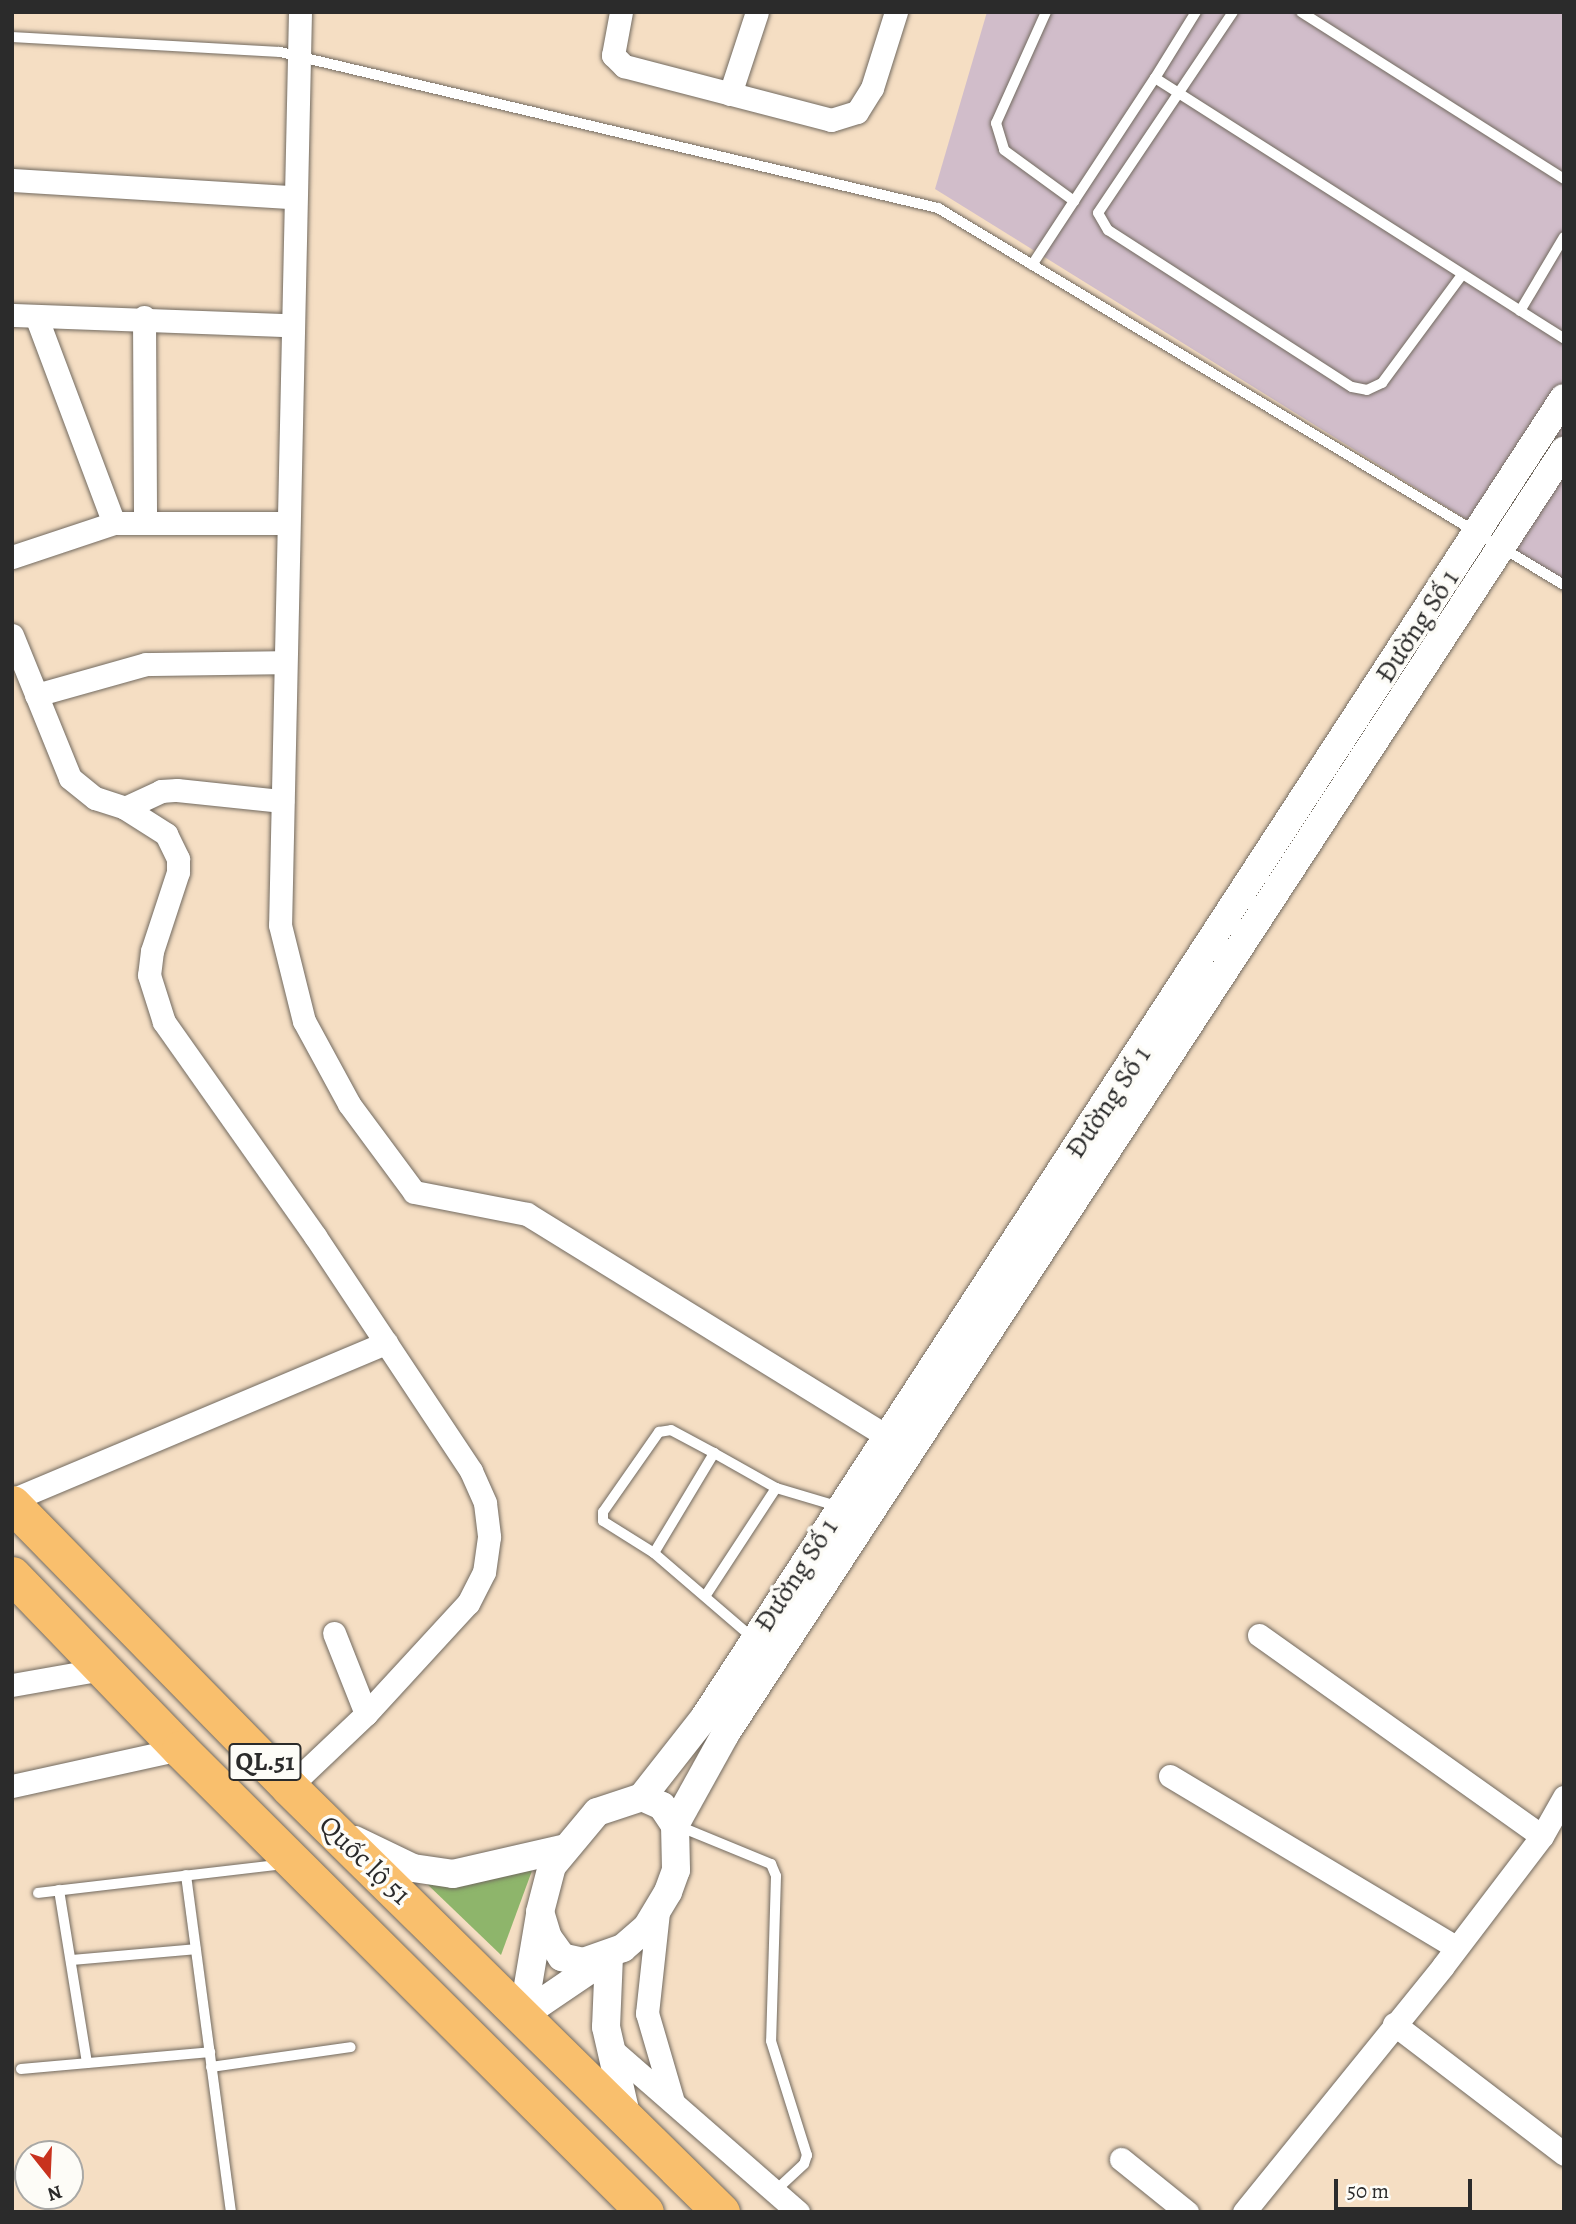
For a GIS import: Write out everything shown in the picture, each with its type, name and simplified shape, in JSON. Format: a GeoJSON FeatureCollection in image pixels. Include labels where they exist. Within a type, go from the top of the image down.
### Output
{"type":"FeatureCollection","features":[{"type":"Feature","properties":{"kind":"highway","name":"Quốc lộ 51"},"geometry":{"type":"LineString","coordinates":[[12,1502],[289,1787],[721,2212]]}},
{"type":"Feature","properties":{"kind":"highway","name":"Quốc lộ 51"},"geometry":{"type":"LineString","coordinates":[[12,1575],[180,1749],[645,2212]]}},
{"type":"Feature","properties":{"kind":"highway"},"geometry":{"type":"LineString","coordinates":[[488,2054],[523,2015]]}},
{"type":"Feature","properties":{"kind":"street"},"geometry":{"type":"LineString","coordinates":[[300,12],[296,57],[280,925],[304,1021],[349,1104],[414,1192],[527,1214],[912,1452]]}},
{"type":"Feature","properties":{"kind":"street"},"geometry":{"type":"LineString","coordinates":[[621,12],[613,55],[624,66],[831,120],[857,112],[872,88],[896,12]]}},
{"type":"Feature","properties":{"kind":"street"},"geometry":{"type":"LineString","coordinates":[[730,94],[757,12]]}},
{"type":"Feature","properties":{"kind":"street"},"geometry":{"type":"LineString","coordinates":[[12,180],[293,197]]}},
{"type":"Feature","properties":{"kind":"street"},"geometry":{"type":"LineString","coordinates":[[12,314],[144,317],[291,325]]}},
{"type":"Feature","properties":{"kind":"street"},"geometry":{"type":"LineString","coordinates":[[36,316],[114,523]]}},
{"type":"Feature","properties":{"kind":"street"},"geometry":{"type":"LineString","coordinates":[[144,317],[145,521]]}},
{"type":"Feature","properties":{"kind":"street","name":"Đường Số 1"},"geometry":{"type":"LineString","coordinates":[[642,1797],[704,1718],[885,1436],[1154,1033],[1564,398]]}},
{"type":"Feature","properties":{"kind":"street","name":"Đường Số 1"},"geometry":{"type":"LineString","coordinates":[[674,1825],[726,1733],[1504,549],[1564,450]]}},
{"type":"Feature","properties":{"kind":"street"},"geometry":{"type":"LineString","coordinates":[[12,557],[114,523],[286,523]]}},
{"type":"Feature","properties":{"kind":"street"},"geometry":{"type":"LineString","coordinates":[[12,635],[69,778],[95,798],[125,808],[166,834],[178,859],[152,951],[149,975],[164,1022],[386,1343],[471,1471],[485,1503],[489,1537],[484,1572],[468,1603],[366,1714],[289,1787]]}},
{"type":"Feature","properties":{"kind":"street"},"geometry":{"type":"LineString","coordinates":[[36,695],[146,664],[284,662]]}},
{"type":"Feature","properties":{"kind":"street"},"geometry":{"type":"LineString","coordinates":[[125,808],[161,791],[177,790],[282,801]]}},
{"type":"Feature","properties":{"kind":"street"},"geometry":{"type":"LineString","coordinates":[[12,1502],[386,1343]]}},
{"type":"Feature","properties":{"kind":"street"},"geometry":{"type":"LineString","coordinates":[[334,1633],[366,1714]]}},
{"type":"Feature","properties":{"kind":"street"},"geometry":{"type":"LineString","coordinates":[[1259,1635],[1542,1836]]}},
{"type":"Feature","properties":{"kind":"street"},"geometry":{"type":"LineString","coordinates":[[12,1685],[103,1668]]}},
{"type":"Feature","properties":{"kind":"street"},"geometry":{"type":"LineString","coordinates":[[12,1786],[180,1749]]}},
{"type":"Feature","properties":{"kind":"street"},"geometry":{"type":"LineString","coordinates":[[1170,1776],[1456,1947]]}},
{"type":"Feature","properties":{"kind":"street"},"geometry":{"type":"LineString","coordinates":[[523,2015],[546,1881],[562,1849],[597,1812],[642,1797],[662,1806],[674,1825],[676,1870],[658,1912],[647,2013],[673,2102]]}},
{"type":"Feature","properties":{"kind":"street"},"geometry":{"type":"LineString","coordinates":[[1244,2212],[1542,1836],[1564,1797]]}},
{"type":"Feature","properties":{"kind":"street"},"geometry":{"type":"LineString","coordinates":[[330,1826],[413,1868],[453,1874],[562,1849]]}},
{"type":"Feature","properties":{"kind":"street"},"geometry":{"type":"LineString","coordinates":[[540,1912],[548,1938],[562,1957],[583,1962],[609,1956]]}},
{"type":"Feature","properties":{"kind":"street"},"geometry":{"type":"LineString","coordinates":[[523,2015],[635,1938],[658,1912]]}},
{"type":"Feature","properties":{"kind":"street"},"geometry":{"type":"LineString","coordinates":[[609,1956],[605,2005],[609,2047],[628,2123]]}},
{"type":"Feature","properties":{"kind":"street"},"geometry":{"type":"LineString","coordinates":[[1394,2024],[1564,2154]]}},
{"type":"Feature","properties":{"kind":"street"},"geometry":{"type":"LineString","coordinates":[[609,2047],[776,2190],[798,2212]]}},
{"type":"Feature","properties":{"kind":"street"},"geometry":{"type":"LineString","coordinates":[[1121,2159],[1187,2212]]}},
{"type":"Feature","properties":{"kind":"lane"},"geometry":{"type":"LineString","coordinates":[[1046,12],[996,123],[1004,150],[1074,201]]}},
{"type":"Feature","properties":{"kind":"lane"},"geometry":{"type":"LineString","coordinates":[[1032,265],[1196,12]]}},
{"type":"Feature","properties":{"kind":"lane"},"geometry":{"type":"LineString","coordinates":[[1233,12],[1098,214],[1108,230],[1352,387],[1367,390],[1382,383],[1462,275]]}},
{"type":"Feature","properties":{"kind":"lane"},"geometry":{"type":"LineString","coordinates":[[1301,12],[1564,179]]}},
{"type":"Feature","properties":{"kind":"lane"},"geometry":{"type":"LineString","coordinates":[[12,37],[280,52],[938,208],[1564,585]]}},
{"type":"Feature","properties":{"kind":"lane"},"geometry":{"type":"LineString","coordinates":[[1155,78],[1564,339]]}},
{"type":"Feature","properties":{"kind":"lane"},"geometry":{"type":"LineString","coordinates":[[1520,311],[1564,237]]}},
{"type":"Feature","properties":{"kind":"lane"},"geometry":{"type":"LineString","coordinates":[[755,1639],[654,1553],[603,1521],[603,1512],[659,1432],[671,1430],[776,1488],[840,1507]]}},
{"type":"Feature","properties":{"kind":"lane"},"geometry":{"type":"LineString","coordinates":[[654,1553],[714,1453]]}},
{"type":"Feature","properties":{"kind":"lane"},"geometry":{"type":"LineString","coordinates":[[706,1595],[776,1488]]}},
{"type":"Feature","properties":{"kind":"lane"},"geometry":{"type":"LineString","coordinates":[[674,1825],[771,1864],[776,1876],[771,2041],[807,2155],[776,2190]]}},
{"type":"Feature","properties":{"kind":"lane"},"geometry":{"type":"LineString","coordinates":[[38,1893],[295,1863]]}},
{"type":"Feature","properties":{"kind":"lane"},"geometry":{"type":"LineString","coordinates":[[186,1875],[231,2212]]}},
{"type":"Feature","properties":{"kind":"lane"},"geometry":{"type":"LineString","coordinates":[[60,1890],[87,2063]]}},
{"type":"Feature","properties":{"kind":"lane"},"geometry":{"type":"LineString","coordinates":[[71,1960],[196,1949]]}},
{"type":"Feature","properties":{"kind":"lane"},"geometry":{"type":"LineString","coordinates":[[211,2067],[351,2047]]}},
{"type":"Feature","properties":{"kind":"lane"},"geometry":{"type":"LineString","coordinates":[[21,2069],[210,2052]]}},
{"type":"Feature","properties":{"kind":"shaded area"},"geometry":{"type":"Polygon","coordinates":[[[987,12],[1564,12],[1564,580],[935,189],[987,12]]]}},
{"type":"Feature","properties":{"kind":"green space"},"geometry":{"type":"Polygon","coordinates":[[[533,1868],[501,1955],[426,1883],[533,1868]]]}}]}
